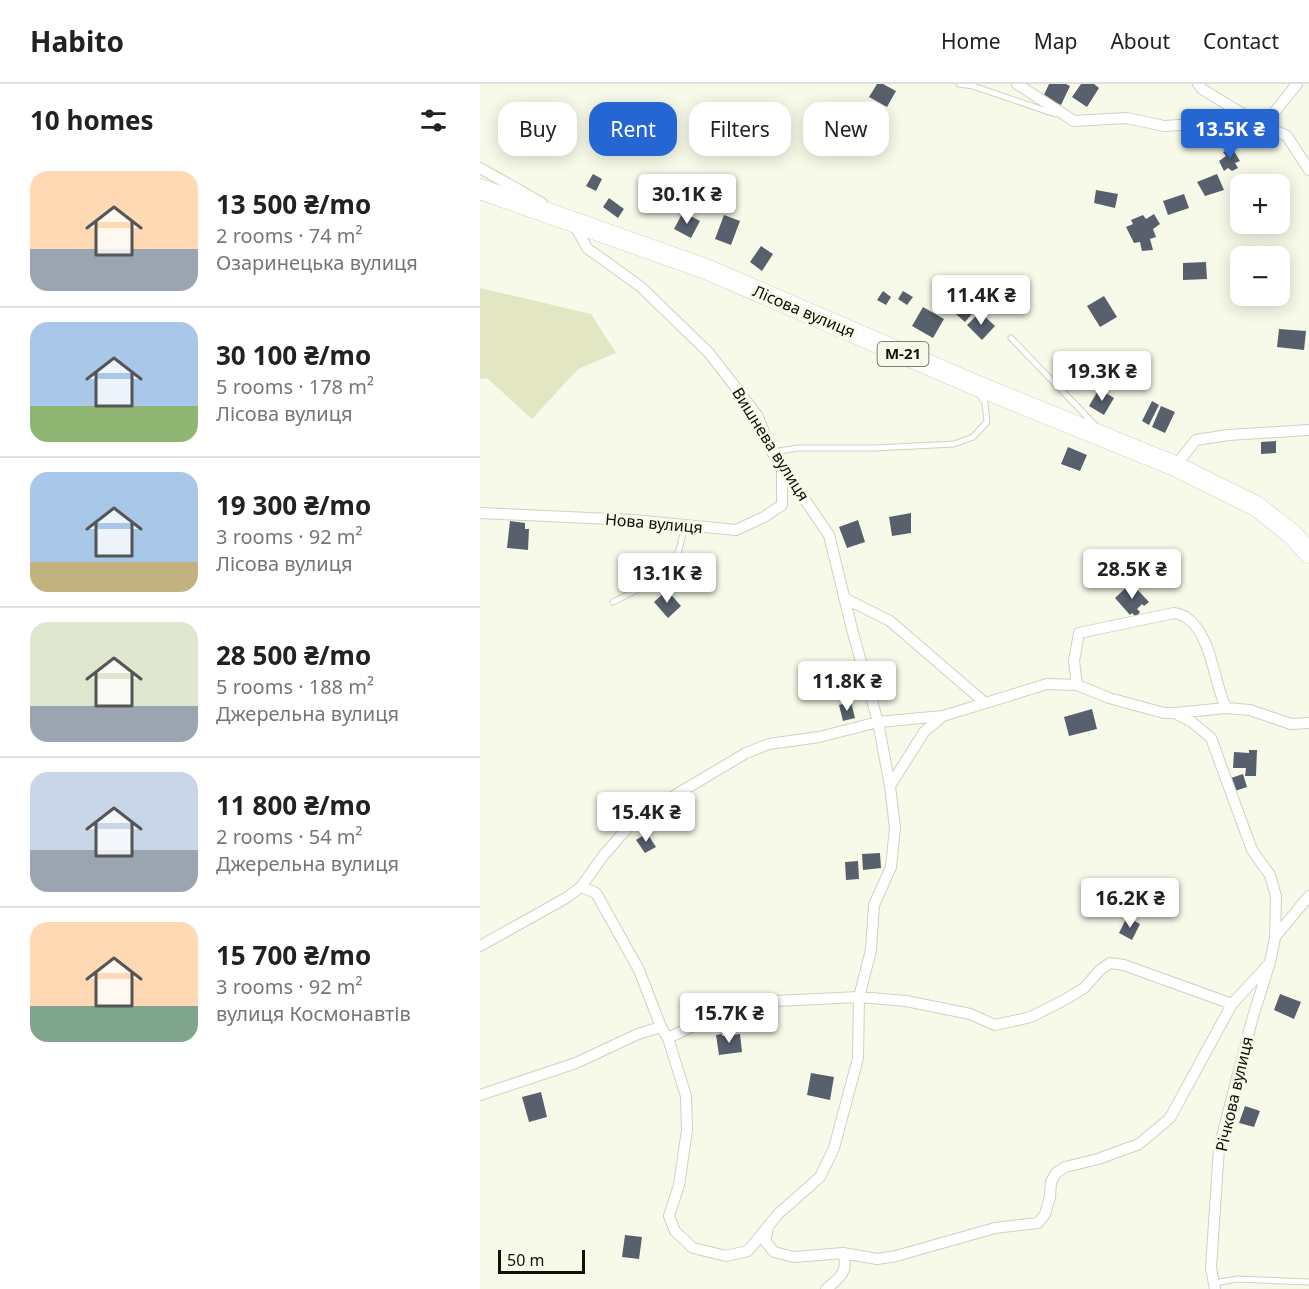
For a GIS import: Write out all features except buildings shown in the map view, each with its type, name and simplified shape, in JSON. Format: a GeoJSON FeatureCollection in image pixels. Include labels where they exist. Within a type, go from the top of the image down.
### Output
{"type":"FeatureCollection","features":[{"type":"Feature","properties":{"kind":"highway","name":"Лісова вулиця"},"geometry":{"type":"LineString","coordinates":[[480,189],[706,269],[973,384],[1174,466],[1256,506],[1292,534],[1309,553]]}},
{"type":"Feature","properties":{"kind":"street"},"geometry":{"type":"LineString","coordinates":[[1017,84],[1074,122],[1127,118],[1164,126],[1197,124],[1242,113]]}},
{"type":"Feature","properties":{"kind":"street"},"geometry":{"type":"LineString","coordinates":[[1198,84],[1202,89],[1242,113],[1287,136],[1309,170]]}},
{"type":"Feature","properties":{"kind":"street"},"geometry":{"type":"LineString","coordinates":[[1264,125],[1297,84]]}},
{"type":"Feature","properties":{"kind":"street"},"geometry":{"type":"LineString","coordinates":[[480,168],[572,221]]}},
{"type":"Feature","properties":{"kind":"street","name":"Вишнева вулиця"},"geometry":{"type":"LineString","coordinates":[[572,221],[587,248],[641,287],[709,353],[757,416],[772,452],[829,535],[878,722],[896,828],[891,867],[874,905],[871,950],[859,997],[858,1058],[834,1148],[820,1177],[778,1214],[748,1251],[726,1256],[693,1248],[675,1231],[669,1216],[679,1185],[687,1130],[686,1096],[668,1038]]}},
{"type":"Feature","properties":{"kind":"street"},"geometry":{"type":"LineString","coordinates":[[1174,466],[1196,440],[1228,435],[1309,430]]}},
{"type":"Feature","properties":{"kind":"street","name":"Нова вулиця"},"geometry":{"type":"LineString","coordinates":[[480,513],[633,520],[736,530],[764,517],[782,505],[783,466]]}},
{"type":"Feature","properties":{"kind":"street"},"geometry":{"type":"LineString","coordinates":[[844,598],[890,621],[984,702]]}},
{"type":"Feature","properties":{"kind":"street"},"geometry":{"type":"LineString","coordinates":[[1077,685],[1074,661],[1078,633],[1174,613],[1187,617],[1206,641],[1218,691],[1226,708]]}},
{"type":"Feature","properties":{"kind":"street"},"geometry":{"type":"LineString","coordinates":[[480,946],[566,898],[581,886],[630,825],[746,753],[769,744],[819,737],[878,722],[943,716],[1047,684],[1077,685],[1109,698],[1164,713],[1226,708],[1250,710],[1291,724],[1309,723]]}},
{"type":"Feature","properties":{"kind":"street","name":"Річкова вулиця"},"geometry":{"type":"LineString","coordinates":[[1175,713],[1192,722],[1211,738],[1252,850],[1270,875],[1276,896],[1275,938],[1270,962],[1252,1020],[1219,1148],[1211,1268],[1214,1286]]}},
{"type":"Feature","properties":{"kind":"street"},"geometry":{"type":"LineString","coordinates":[[890,786],[924,732],[943,716]]}},
{"type":"Feature","properties":{"kind":"street"},"geometry":{"type":"LineString","coordinates":[[581,886],[596,893],[639,970],[661,1027],[668,1038],[706,1020],[776,1001],[859,997],[906,1001],[970,1014],[995,1025],[1031,1017],[1057,1003],[1084,988],[1100,970],[1110,963],[1124,965],[1232,1004]]}},
{"type":"Feature","properties":{"kind":"street","name":"Річкова вулиця"},"geometry":{"type":"LineString","coordinates":[[1275,938],[1309,896]]}},
{"type":"Feature","properties":{"kind":"street"},"geometry":{"type":"LineString","coordinates":[[768,1228],[765,1241],[774,1252],[794,1257],[843,1253],[878,1259],[896,1257],[995,1228],[1038,1223],[1045,1214],[1051,1182],[1056,1173],[1065,1167],[1098,1159],[1139,1144],[1170,1118],[1232,1004],[1270,962]]}},
{"type":"Feature","properties":{"kind":"street"},"geometry":{"type":"LineString","coordinates":[[480,1095],[576,1063],[638,1034],[661,1027]]}},
{"type":"Feature","properties":{"kind":"street"},"geometry":{"type":"LineString","coordinates":[[826,1289],[842,1273],[846,1263],[843,1253]]}},
{"type":"Feature","properties":{"kind":"lane"},"geometry":{"type":"LineString","coordinates":[[959,84],[1038,107],[1074,122]]}},
{"type":"Feature","properties":{"kind":"lane"},"geometry":{"type":"LineString","coordinates":[[1011,338],[1107,439]]}},
{"type":"Feature","properties":{"kind":"lane"},"geometry":{"type":"LineString","coordinates":[[772,452],[798,448],[875,448],[954,444],[973,438],[987,422],[985,403],[973,384]]}},
{"type":"Feature","properties":{"kind":"lane"},"geometry":{"type":"LineString","coordinates":[[614,602],[666,575],[679,550],[686,525]]}},
{"type":"Feature","properties":{"kind":"lane"},"geometry":{"type":"LineString","coordinates":[[1214,1286],[1237,1279],[1309,1282]]}},
{"type":"Feature","properties":{"kind":"green space"},"geometry":{"type":"Polygon","coordinates":[[[480,288],[591,314],[616,353],[578,369],[532,419],[487,378],[480,379],[480,288]]]}}]}
